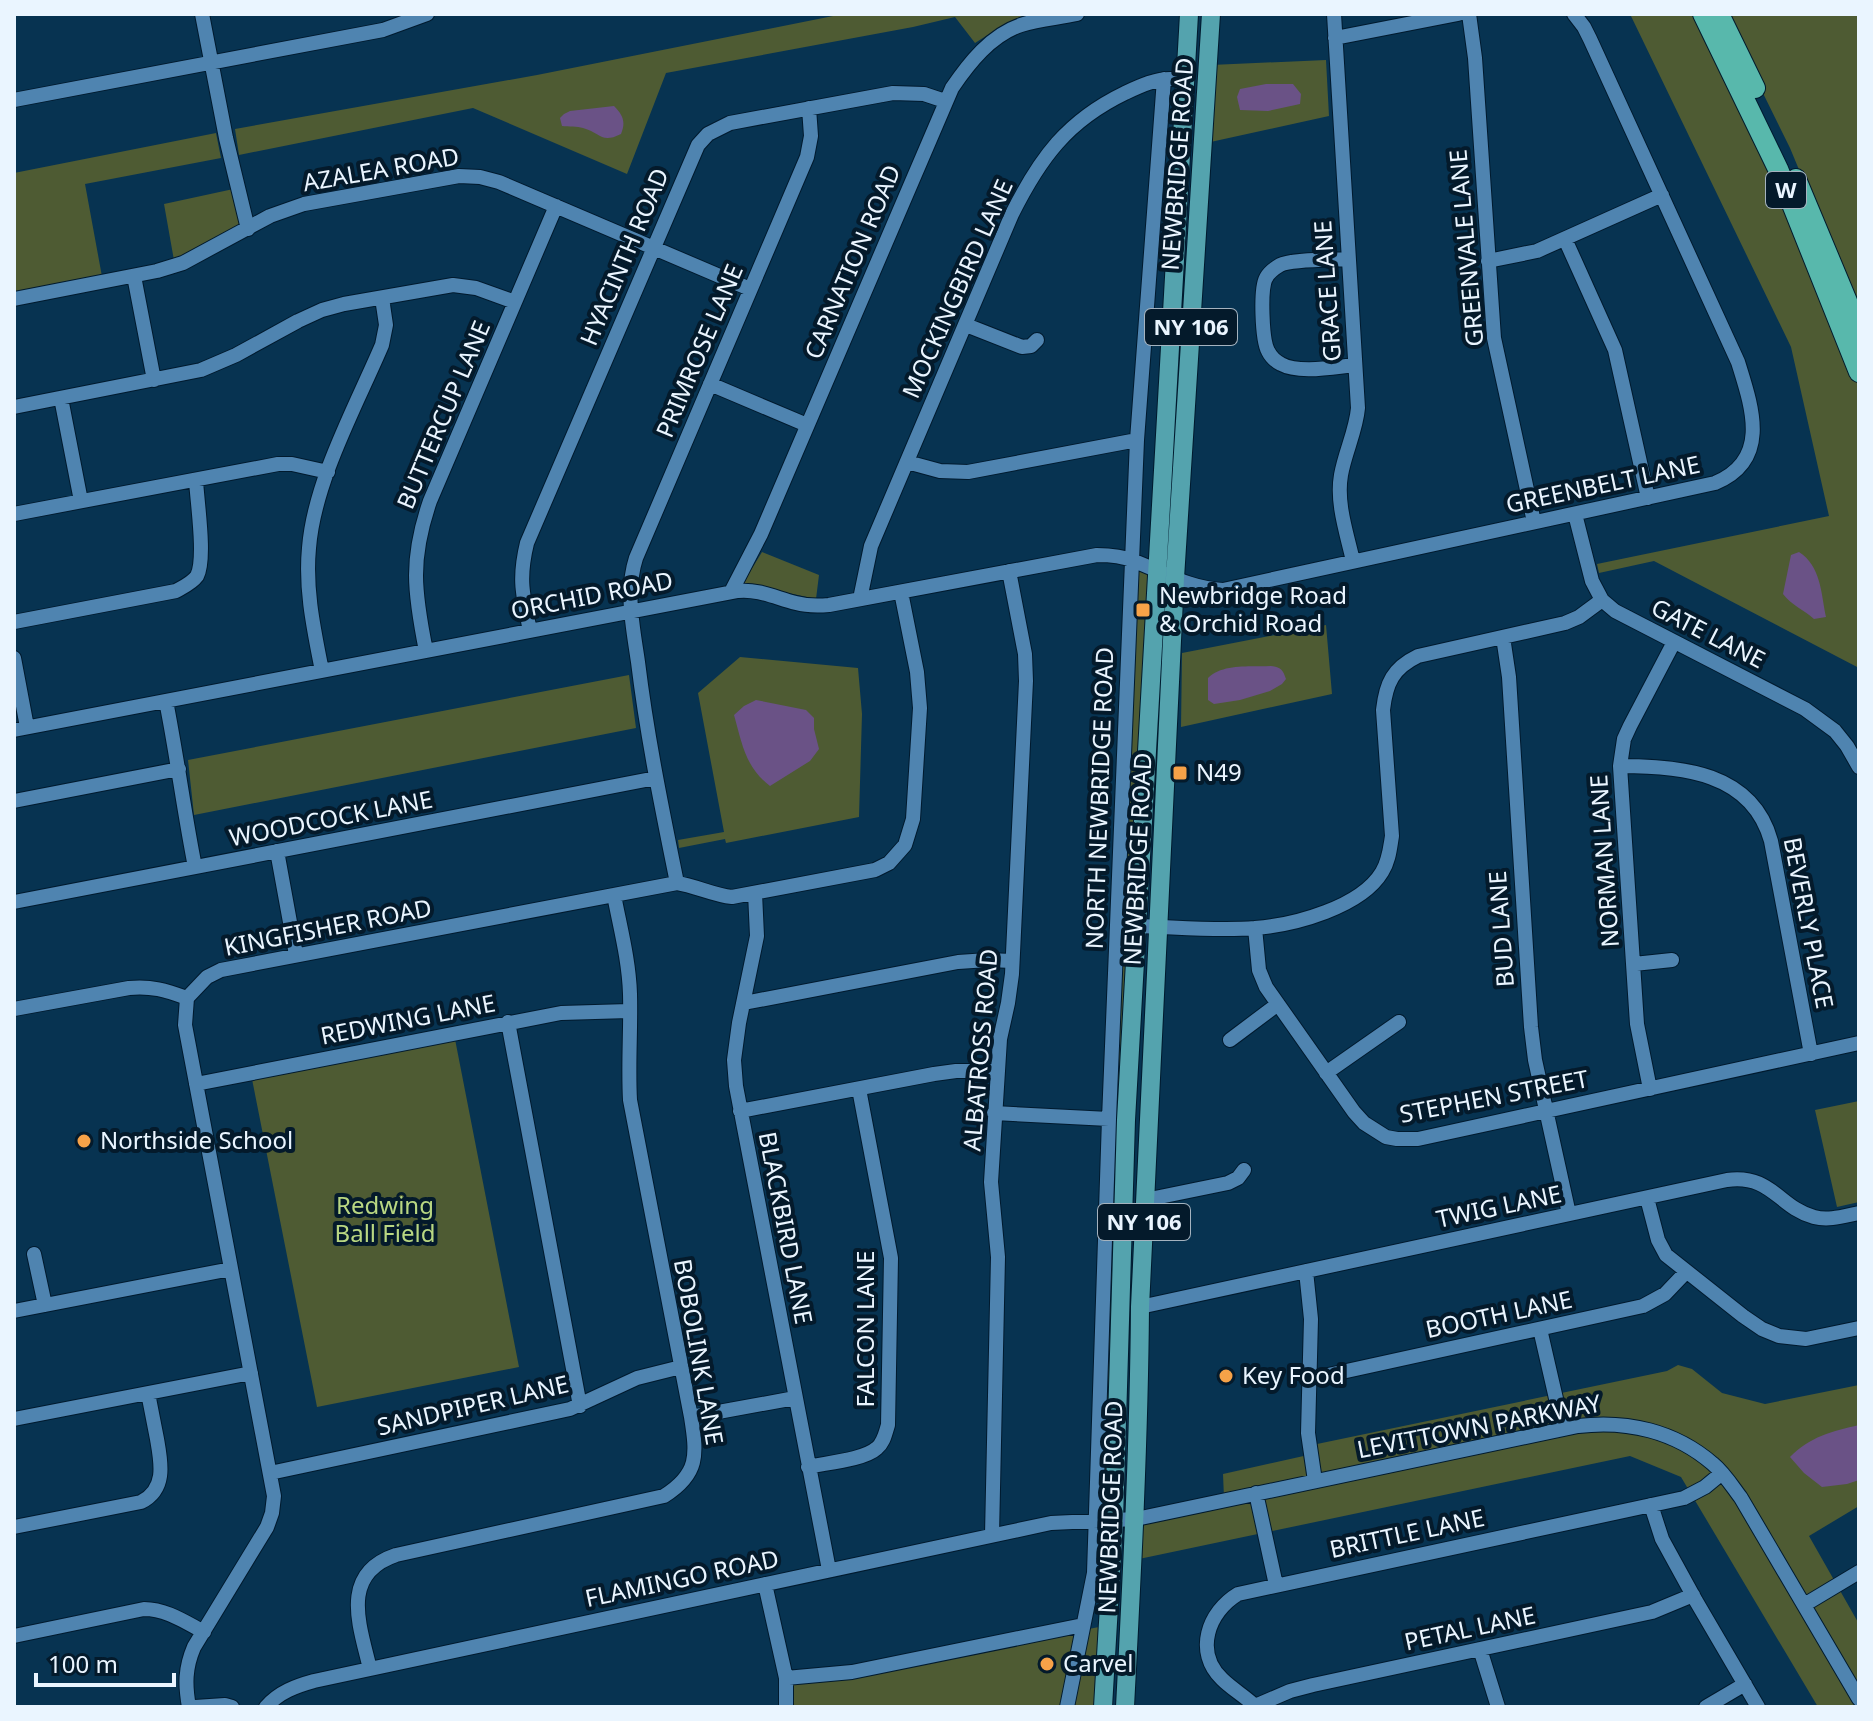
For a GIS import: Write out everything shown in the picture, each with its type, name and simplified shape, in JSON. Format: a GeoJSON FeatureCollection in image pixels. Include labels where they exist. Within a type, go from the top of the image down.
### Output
{"type":"FeatureCollection","features":[{"type":"Feature","properties":{"kind":"highway","name":"W"},"geometry":{"type":"LineString","coordinates":[[1703,14],[1778,169],[1859,372]]}},
{"type":"Feature","properties":{"kind":"highway","name":"W"},"geometry":{"type":"LineString","coordinates":[[1719,14],[1797,181],[1859,330]]}},
{"type":"Feature","properties":{"kind":"main road","name":"NEWBRIDGE ROAD"},"geometry":{"type":"LineString","coordinates":[[1125,1707],[1136,1519],[1140,1307],[1158,926],[1175,272],[1189,14]]}},
{"type":"Feature","properties":{"kind":"main road","name":"NEWBRIDGE ROAD"},"geometry":{"type":"LineString","coordinates":[[1103,1707],[1105,1520],[1138,926],[1195,273],[1211,14]]}},
{"type":"Feature","properties":{"kind":"main road"},"geometry":{"type":"LineString","coordinates":[[1175,272],[1195,273]]}},
{"type":"Feature","properties":{"kind":"street"},"geometry":{"type":"LineString","coordinates":[[202,14],[226,138],[248,229]]}},
{"type":"Feature","properties":{"kind":"street"},"geometry":{"type":"LineString","coordinates":[[14,100],[383,30],[427,14]]}},
{"type":"Feature","properties":{"kind":"street","name":"CARNATION ROAD"},"geometry":{"type":"LineString","coordinates":[[731,592],[761,534],[952,88],[982,50],[1006,32],[1021,25],[1077,14]]}},
{"type":"Feature","properties":{"kind":"street","name":"GRACE LANE"},"geometry":{"type":"LineString","coordinates":[[1334,14],[1358,408],[1340,492],[1353,561]]}},
{"type":"Feature","properties":{"kind":"street"},"geometry":{"type":"LineString","coordinates":[[1335,38],[1458,14]]}},
{"type":"Feature","properties":{"kind":"street","name":"GREENVALE LANE"},"geometry":{"type":"LineString","coordinates":[[1469,14],[1475,58],[1494,338],[1534,522]]}},
{"type":"Feature","properties":{"kind":"street","name":"GREENBELT LANE"},"geometry":{"type":"LineString","coordinates":[[1167,575],[1206,589],[1223,590],[1715,483],[1729,477],[1746,460],[1754,434],[1753,418],[1738,362],[1590,39],[1574,14]]}},
{"type":"Feature","properties":{"kind":"street","name":"MOCKINGBIRD LANE"},"geometry":{"type":"LineString","coordinates":[[860,599],[871,546],[1028,182],[1044,157],[1090,112],[1131,89],[1164,79],[1187,80]]}},
{"type":"Feature","properties":{"kind":"street","name":"NORTH NEWBRIDGE ROAD"},"geometry":{"type":"LineString","coordinates":[[1067,1707],[1105,1520],[1109,1119],[1137,440],[1164,79]]}},
{"type":"Feature","properties":{"kind":"street","name":"HYACINTH ROAD"},"geometry":{"type":"LineString","coordinates":[[530,631],[521,584],[521,566],[527,543],[698,145],[708,134],[730,123],[893,93],[924,94],[945,101]]}},
{"type":"Feature","properties":{"kind":"street","name":"PRIMROSE LANE"},"geometry":{"type":"LineString","coordinates":[[677,883],[644,712],[630,581],[636,558],[807,157],[811,136],[809,108]]}},
{"type":"Feature","properties":{"kind":"street","name":"AZALEA ROAD"},"geometry":{"type":"LineString","coordinates":[[14,299],[184,263],[270,216],[304,204],[459,176],[499,182],[750,289]]}},
{"type":"Feature","properties":{"kind":"street"},"geometry":{"type":"LineString","coordinates":[[1488,261],[1537,251],[1662,195]]}},
{"type":"Feature","properties":{"kind":"street","name":"BUTTERCUP LANE"},"geometry":{"type":"LineString","coordinates":[[426,651],[415,573],[423,522],[556,206]]}},
{"type":"Feature","properties":{"kind":"street"},"geometry":{"type":"LineString","coordinates":[[1565,239],[1615,350],[1648,498]]}},
{"type":"Feature","properties":{"kind":"street"},"geometry":{"type":"LineString","coordinates":[[1348,259],[1284,263],[1266,277],[1262,301],[1266,346],[1276,362],[1296,369],[1355,365]]}},
{"type":"Feature","properties":{"kind":"street"},"geometry":{"type":"LineString","coordinates":[[134,276],[154,380]]}},
{"type":"Feature","properties":{"kind":"street"},"geometry":{"type":"LineString","coordinates":[[14,407],[201,370],[322,310],[344,304],[453,285],[476,288],[515,302]]}},
{"type":"Feature","properties":{"kind":"street"},"geometry":{"type":"LineString","coordinates":[[322,671],[310,609],[308,551],[317,502],[382,345],[386,325],[382,298]]}},
{"type":"Feature","properties":{"kind":"street"},"geometry":{"type":"LineString","coordinates":[[966,325],[1022,347],[1031,346],[1037,340]]}},
{"type":"Feature","properties":{"kind":"street"},"geometry":{"type":"LineString","coordinates":[[710,384],[807,425]]}},
{"type":"Feature","properties":{"kind":"street"},"geometry":{"type":"LineString","coordinates":[[61,398],[81,501]]}},
{"type":"Feature","properties":{"kind":"street"},"geometry":{"type":"LineString","coordinates":[[907,462],[940,471],[968,472],[1137,440]]}},
{"type":"Feature","properties":{"kind":"street"},"geometry":{"type":"LineString","coordinates":[[14,514],[278,464],[328,472]]}},
{"type":"Feature","properties":{"kind":"street"},"geometry":{"type":"LineString","coordinates":[[14,622],[176,591],[190,583],[197,576],[201,561],[196,480]]}},
{"type":"Feature","properties":{"kind":"street"},"geometry":{"type":"LineString","coordinates":[[1138,926],[1255,928],[1314,915],[1346,903],[1371,886],[1385,866],[1392,836],[1383,710],[1389,682],[1401,667],[1418,656],[1565,623],[1602,600],[1589,573],[1575,514]]}},
{"type":"Feature","properties":{"kind":"street","name":"ORCHID ROAD"},"geometry":{"type":"LineString","coordinates":[[20,728],[731,592],[751,591],[811,606],[829,605],[1097,555],[1114,555],[1132,560],[1167,575]]}},
{"type":"Feature","properties":{"kind":"street","name":"ALBATROSS ROAD"},"geometry":{"type":"LineString","coordinates":[[992,1535],[998,1257],[991,1182],[1000,1039],[1008,1003],[1012,961],[1026,681],[1025,654],[1009,571]]}},
{"type":"Feature","properties":{"kind":"street","name":"KINGFISHER ROAD"},"geometry":{"type":"LineString","coordinates":[[187,998],[207,977],[221,970],[296,955],[677,883],[732,897],[875,870],[889,863],[905,845],[913,819],[920,708],[917,672],[901,592]]}},
{"type":"Feature","properties":{"kind":"street","name":"GATE LANE"},"geometry":{"type":"LineString","coordinates":[[1602,600],[1615,611],[1805,709],[1835,731],[1859,767]]}},
{"type":"Feature","properties":{"kind":"street","name":"BUD LANE"},"geometry":{"type":"LineString","coordinates":[[1503,637],[1509,677],[1531,1027],[1535,1060],[1569,1214]]}},
{"type":"Feature","properties":{"kind":"street","name":"NORMAN LANE"},"geometry":{"type":"LineString","coordinates":[[1650,1089],[1637,1024],[1620,766],[1624,739],[1674,642]]}},
{"type":"Feature","properties":{"kind":"street"},"geometry":{"type":"LineString","coordinates":[[14,658],[20,728]]}},
{"type":"Feature","properties":{"kind":"street"},"geometry":{"type":"LineString","coordinates":[[166,701],[195,867]]}},
{"type":"Feature","properties":{"kind":"street","name":"BEVERLY PLACE"},"geometry":{"type":"LineString","coordinates":[[1620,766],[1659,766],[1698,773],[1732,787],[1759,810],[1771,841],[1811,1054]]}},
{"type":"Feature","properties":{"kind":"street"},"geometry":{"type":"LineString","coordinates":[[14,801],[179,769]]}},
{"type":"Feature","properties":{"kind":"street","name":"WOODCOCK LANE"},"geometry":{"type":"LineString","coordinates":[[14,902],[656,778]]}},
{"type":"Feature","properties":{"kind":"street"},"geometry":{"type":"LineString","coordinates":[[277,851],[296,955]]}},
{"type":"Feature","properties":{"kind":"street","name":"BLACKBIRD LANE"},"geometry":{"type":"LineString","coordinates":[[755,893],[757,936],[739,1023],[734,1060],[736,1086],[829,1570]]}},
{"type":"Feature","properties":{"kind":"street","name":"BOBOLINK LANE"},"geometry":{"type":"LineString","coordinates":[[370,1669],[357,1615],[357,1599],[364,1579],[377,1564],[396,1555],[664,1496],[684,1480],[692,1466],[696,1448],[691,1417],[630,1100],[630,995],[614,895]]}},
{"type":"Feature","properties":{"kind":"street","name":"STEPHEN STREET"},"geometry":{"type":"LineString","coordinates":[[1255,928],[1261,978],[1266,987],[1354,1112],[1364,1123],[1386,1137],[1418,1139],[1859,1043]]}},
{"type":"Feature","properties":{"kind":"street"},"geometry":{"type":"LineString","coordinates":[[1634,964],[1672,960]]}},
{"type":"Feature","properties":{"kind":"street"},"geometry":{"type":"LineString","coordinates":[[744,1003],[958,962],[1012,961]]}},
{"type":"Feature","properties":{"kind":"street"},"geometry":{"type":"LineString","coordinates":[[14,1009],[143,987],[157,988],[187,998],[185,1025],[274,1496],[267,1527],[194,1647],[187,1668],[185,1686],[192,1707],[232,1707]]}},
{"type":"Feature","properties":{"kind":"street"},"geometry":{"type":"LineString","coordinates":[[1230,1040],[1278,1004]]}},
{"type":"Feature","properties":{"kind":"street","name":"REDWING LANE"},"geometry":{"type":"LineString","coordinates":[[196,1084],[508,1022],[572,1012],[629,1011]]}},
{"type":"Feature","properties":{"kind":"street"},"geometry":{"type":"LineString","coordinates":[[508,1022],[580,1406]]}},
{"type":"Feature","properties":{"kind":"street"},"geometry":{"type":"LineString","coordinates":[[1326,1073],[1399,1022]]}},
{"type":"Feature","properties":{"kind":"street"},"geometry":{"type":"LineString","coordinates":[[740,1111],[956,1071],[997,1071]]}},
{"type":"Feature","properties":{"kind":"street","name":"FALCON LANE"},"geometry":{"type":"LineString","coordinates":[[808,1467],[873,1451],[884,1439],[888,1425],[891,1258],[859,1089]]}},
{"type":"Feature","properties":{"kind":"street"},"geometry":{"type":"LineString","coordinates":[[994,1113],[1109,1119]]}},
{"type":"Feature","properties":{"kind":"street"},"geometry":{"type":"LineString","coordinates":[[1145,1200],[1228,1183],[1238,1178],[1244,1170]]}},
{"type":"Feature","properties":{"kind":"street","name":"TWIG LANE"},"geometry":{"type":"LineString","coordinates":[[1140,1307],[1727,1180],[1749,1179],[1768,1187],[1801,1212],[1815,1217],[1835,1218],[1859,1213]]}},
{"type":"Feature","properties":{"kind":"street"},"geometry":{"type":"LineString","coordinates":[[1647,1198],[1655,1233],[1666,1255],[1752,1323],[1779,1336],[1806,1339],[1859,1328]]}},
{"type":"Feature","properties":{"kind":"street"},"geometry":{"type":"LineString","coordinates":[[34,1254],[45,1305]]}},
{"type":"Feature","properties":{"kind":"street"},"geometry":{"type":"LineString","coordinates":[[14,1311],[231,1269]]}},
{"type":"Feature","properties":{"kind":"street"},"geometry":{"type":"LineString","coordinates":[[1306,1271],[1311,1319],[1308,1433],[1315,1481]]}},
{"type":"Feature","properties":{"kind":"street","name":"BOOTH LANE"},"geometry":{"type":"LineString","coordinates":[[1310,1379],[1643,1306],[1665,1294],[1686,1272]]}},
{"type":"Feature","properties":{"kind":"street"},"geometry":{"type":"LineString","coordinates":[[1540,1329],[1563,1429]]}},
{"type":"Feature","properties":{"kind":"street","name":"SANDPIPER LANE"},"geometry":{"type":"LineString","coordinates":[[270,1473],[580,1406],[637,1378],[681,1367]]}},
{"type":"Feature","properties":{"kind":"street"},"geometry":{"type":"LineString","coordinates":[[14,1419],[251,1373]]}},
{"type":"Feature","properties":{"kind":"street"},"geometry":{"type":"LineString","coordinates":[[14,1527],[149,1498],[158,1486],[162,1470],[148,1393]]}},
{"type":"Feature","properties":{"kind":"street"},"geometry":{"type":"LineString","coordinates":[[691,1417],[795,1398]]}},
{"type":"Feature","properties":{"kind":"street","name":"LEVITTOWN PARKWAY"},"geometry":{"type":"LineString","coordinates":[[1105,1520],[1136,1519],[1563,1429],[1601,1423],[1654,1431],[1698,1453],[1722,1473],[1741,1498],[1859,1699]]}},
{"type":"Feature","properties":{"kind":"street","name":"BRITTLE LANE"},"geometry":{"type":"LineString","coordinates":[[1255,1706],[1214,1670],[1207,1646],[1207,1633],[1215,1614],[1228,1599],[1246,1591],[1684,1498],[1722,1473]]}},
{"type":"Feature","properties":{"kind":"street"},"geometry":{"type":"LineString","coordinates":[[1256,1493],[1276,1585]]}},
{"type":"Feature","properties":{"kind":"street"},"geometry":{"type":"LineString","coordinates":[[1651,1505],[1662,1539],[1758,1707]]}},
{"type":"Feature","properties":{"kind":"street","name":"FLAMINGO ROAD"},"geometry":{"type":"LineString","coordinates":[[266,1707],[281,1694],[299,1685],[370,1669],[1051,1523],[1105,1520]]}},
{"type":"Feature","properties":{"kind":"street"},"geometry":{"type":"LineString","coordinates":[[1804,1605],[1859,1572]]}},
{"type":"Feature","properties":{"kind":"street"},"geometry":{"type":"LineString","coordinates":[[765,1584],[786,1678],[786,1707]]}},
{"type":"Feature","properties":{"kind":"street","name":"PETAL LANE"},"geometry":{"type":"LineString","coordinates":[[1255,1706],[1313,1685],[1652,1612],[1693,1595]]}},
{"type":"Feature","properties":{"kind":"street"},"geometry":{"type":"LineString","coordinates":[[14,1636],[144,1609],[169,1614],[204,1632]]}},
{"type":"Feature","properties":{"kind":"street"},"geometry":{"type":"LineString","coordinates":[[786,1678],[852,1672],[1083,1625]]}},
{"type":"Feature","properties":{"kind":"street"},"geometry":{"type":"LineString","coordinates":[[1480,1649],[1498,1707]]}},
{"type":"Feature","properties":{"kind":"street"},"geometry":{"type":"LineString","coordinates":[[1706,1707],[1745,1684]]}},
{"type":"Feature","properties":{"kind":"green space"},"geometry":{"type":"Polygon","coordinates":[[[843,14],[1026,14],[975,43],[955,17],[666,73],[627,174],[473,108],[239,155],[235,129],[537,75],[843,14]]]}},
{"type":"Feature","properties":{"kind":"green space"},"geometry":{"type":"Polygon","coordinates":[[[1630,14],[1696,14],[1787,207],[1859,387],[1859,668],[1654,561],[1599,573],[1597,564],[1829,516],[1791,347],[1630,14]]]}},
{"type":"Feature","properties":{"kind":"green space"},"geometry":{"type":"Polygon","coordinates":[[[1724,14],[1859,14],[1859,314],[1790,148],[1724,14]]]}},
{"type":"Feature","properties":{"kind":"green space"},"geometry":{"type":"Polygon","coordinates":[[[1326,60],[1329,116],[1206,143],[1211,65],[1326,60]]]}},
{"type":"Feature","properties":{"kind":"green space"},"geometry":{"type":"Polygon","coordinates":[[[216,133],[221,158],[85,184],[103,282],[14,299],[14,173],[216,133]]]}},
{"type":"Feature","properties":{"kind":"green space"},"geometry":{"type":"Polygon","coordinates":[[[238,188],[248,229],[175,266],[164,204],[238,188]]]}},
{"type":"Feature","properties":{"kind":"green space"},"geometry":{"type":"Polygon","coordinates":[[[762,552],[819,575],[816,599],[743,583],[762,552]]]}},
{"type":"Feature","properties":{"kind":"green space"},"geometry":{"type":"Polygon","coordinates":[[[1135,563],[1154,573],[1112,1518],[1098,1517],[1135,563]]]}},
{"type":"Feature","properties":{"kind":"green space"},"geometry":{"type":"Polygon","coordinates":[[[1326,625],[1332,694],[1181,727],[1182,653],[1326,625]]]}},
{"type":"Feature","properties":{"kind":"green space"},"geometry":{"type":"Polygon","coordinates":[[[740,657],[858,668],[862,714],[859,817],[726,843],[725,839],[679,848],[678,840],[724,832],[698,693],[740,657]]]}},
{"type":"Feature","properties":{"kind":"green space"},"geometry":{"type":"Polygon","coordinates":[[[629,675],[636,728],[194,815],[188,760],[629,675]]]}},
{"type":"Feature","properties":{"kind":"green space","name":"Redwing Ball Field"},"geometry":{"type":"Polygon","coordinates":[[[454,1034],[519,1367],[317,1407],[251,1074],[454,1034]]]}},
{"type":"Feature","properties":{"kind":"green space"},"geometry":{"type":"Polygon","coordinates":[[[1859,1101],[1859,1202],[1837,1207],[1815,1110],[1859,1101]]]}},
{"type":"Feature","properties":{"kind":"green space"},"geometry":{"type":"Polygon","coordinates":[[[1678,1365],[1692,1369],[1722,1393],[1765,1404],[1859,1385],[1859,1506],[1809,1536],[1859,1624],[1859,1707],[1818,1707],[1681,1477],[1630,1456],[1139,1559],[1140,1522],[1224,1498],[1223,1474],[1317,1453],[1317,1444],[1667,1371],[1678,1365]]]}},
{"type":"Feature","properties":{"kind":"green space"},"geometry":{"type":"Polygon","coordinates":[[[1099,1627],[1095,1707],[787,1707],[789,1681],[854,1674],[1099,1627]]]}},
{"type":"Feature","properties":{"kind":"shaded area"},"geometry":{"type":"Polygon","coordinates":[[[1266,84],[1293,84],[1301,94],[1300,104],[1268,111],[1240,110],[1237,97],[1240,89],[1266,84]]]}},
{"type":"Feature","properties":{"kind":"shaded area"},"geometry":{"type":"Polygon","coordinates":[[[614,106],[621,116],[623,130],[614,137],[605,138],[583,128],[562,126],[560,118],[570,111],[614,106]]]}},
{"type":"Feature","properties":{"kind":"shaded area"},"geometry":{"type":"Polygon","coordinates":[[[1799,552],[1816,572],[1826,617],[1814,619],[1783,594],[1791,555],[1799,552]]]}},
{"type":"Feature","properties":{"kind":"shaded area"},"geometry":{"type":"Polygon","coordinates":[[[1271,666],[1281,670],[1286,679],[1270,691],[1214,704],[1208,700],[1208,678],[1214,673],[1238,667],[1271,666]]]}},
{"type":"Feature","properties":{"kind":"shaded area"},"geometry":{"type":"Polygon","coordinates":[[[756,700],[806,710],[814,718],[819,749],[810,761],[770,786],[750,763],[734,715],[756,700]]]}},
{"type":"Feature","properties":{"kind":"shaded area"},"geometry":{"type":"Polygon","coordinates":[[[1859,1425],[1859,1480],[1822,1487],[1790,1457],[1813,1440],[1859,1425]]]}},
{"type":"Feature","properties":{"kind":"place","name":"Newbridge Road & Orchid Road"},"geometry":{"type":"Point","coordinates":[1143,610]}},
{"type":"Feature","properties":{"kind":"place","name":"N49"},"geometry":{"type":"Point","coordinates":[1180,773]}},
{"type":"Feature","properties":{"kind":"place","name":"Northside School"},"geometry":{"type":"Point","coordinates":[84,1141]}},
{"type":"Feature","properties":{"kind":"place","name":"Key Food"},"geometry":{"type":"Point","coordinates":[1226,1376]}},
{"type":"Feature","properties":{"kind":"place","name":"Carvel"},"geometry":{"type":"Point","coordinates":[1047,1664]}}]}
